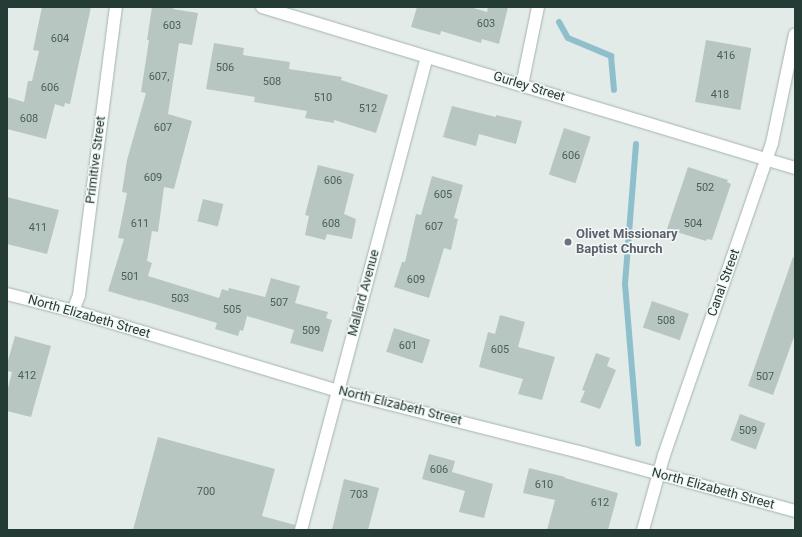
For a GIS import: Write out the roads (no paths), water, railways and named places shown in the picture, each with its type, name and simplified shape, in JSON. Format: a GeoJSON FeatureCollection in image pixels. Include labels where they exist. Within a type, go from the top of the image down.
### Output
{"type":"FeatureCollection","features":[{"type":"Feature","properties":{"kind":"street","name":"Primitive Street"},"geometry":{"type":"LineString","coordinates":[[73,311],[79,295],[116,7]]}},
{"type":"Feature","properties":{"kind":"street"},"geometry":{"type":"LineString","coordinates":[[522,85],[538,7]]}},
{"type":"Feature","properties":{"kind":"street","name":"Gurley Street"},"geometry":{"type":"LineString","coordinates":[[267,8],[795,168]]}},
{"type":"Feature","properties":{"kind":"street","name":"Canal Street"},"geometry":{"type":"LineString","coordinates":[[643,530],[658,474],[767,159],[779,114],[795,34]]}},
{"type":"Feature","properties":{"kind":"street","name":"Mallard Avenue"},"geometry":{"type":"LineString","coordinates":[[301,530],[427,57]]}},
{"type":"Feature","properties":{"kind":"street","name":"North Elizabeth Street"},"geometry":{"type":"LineString","coordinates":[[7,294],[73,311],[338,391],[795,511]]}},
{"type":"Feature","properties":{"kind":"waterway"},"geometry":{"type":"LineString","coordinates":[[559,22],[568,38],[611,56],[614,90]]}},
{"type":"Feature","properties":{"kind":"waterway"},"geometry":{"type":"LineString","coordinates":[[636,144],[625,284],[638,443]]}},
{"type":"Feature","properties":{"kind":"place","name":"Olivet Missionary Baptist Church"},"geometry":{"type":"Point","coordinates":[568,242]}}]}
